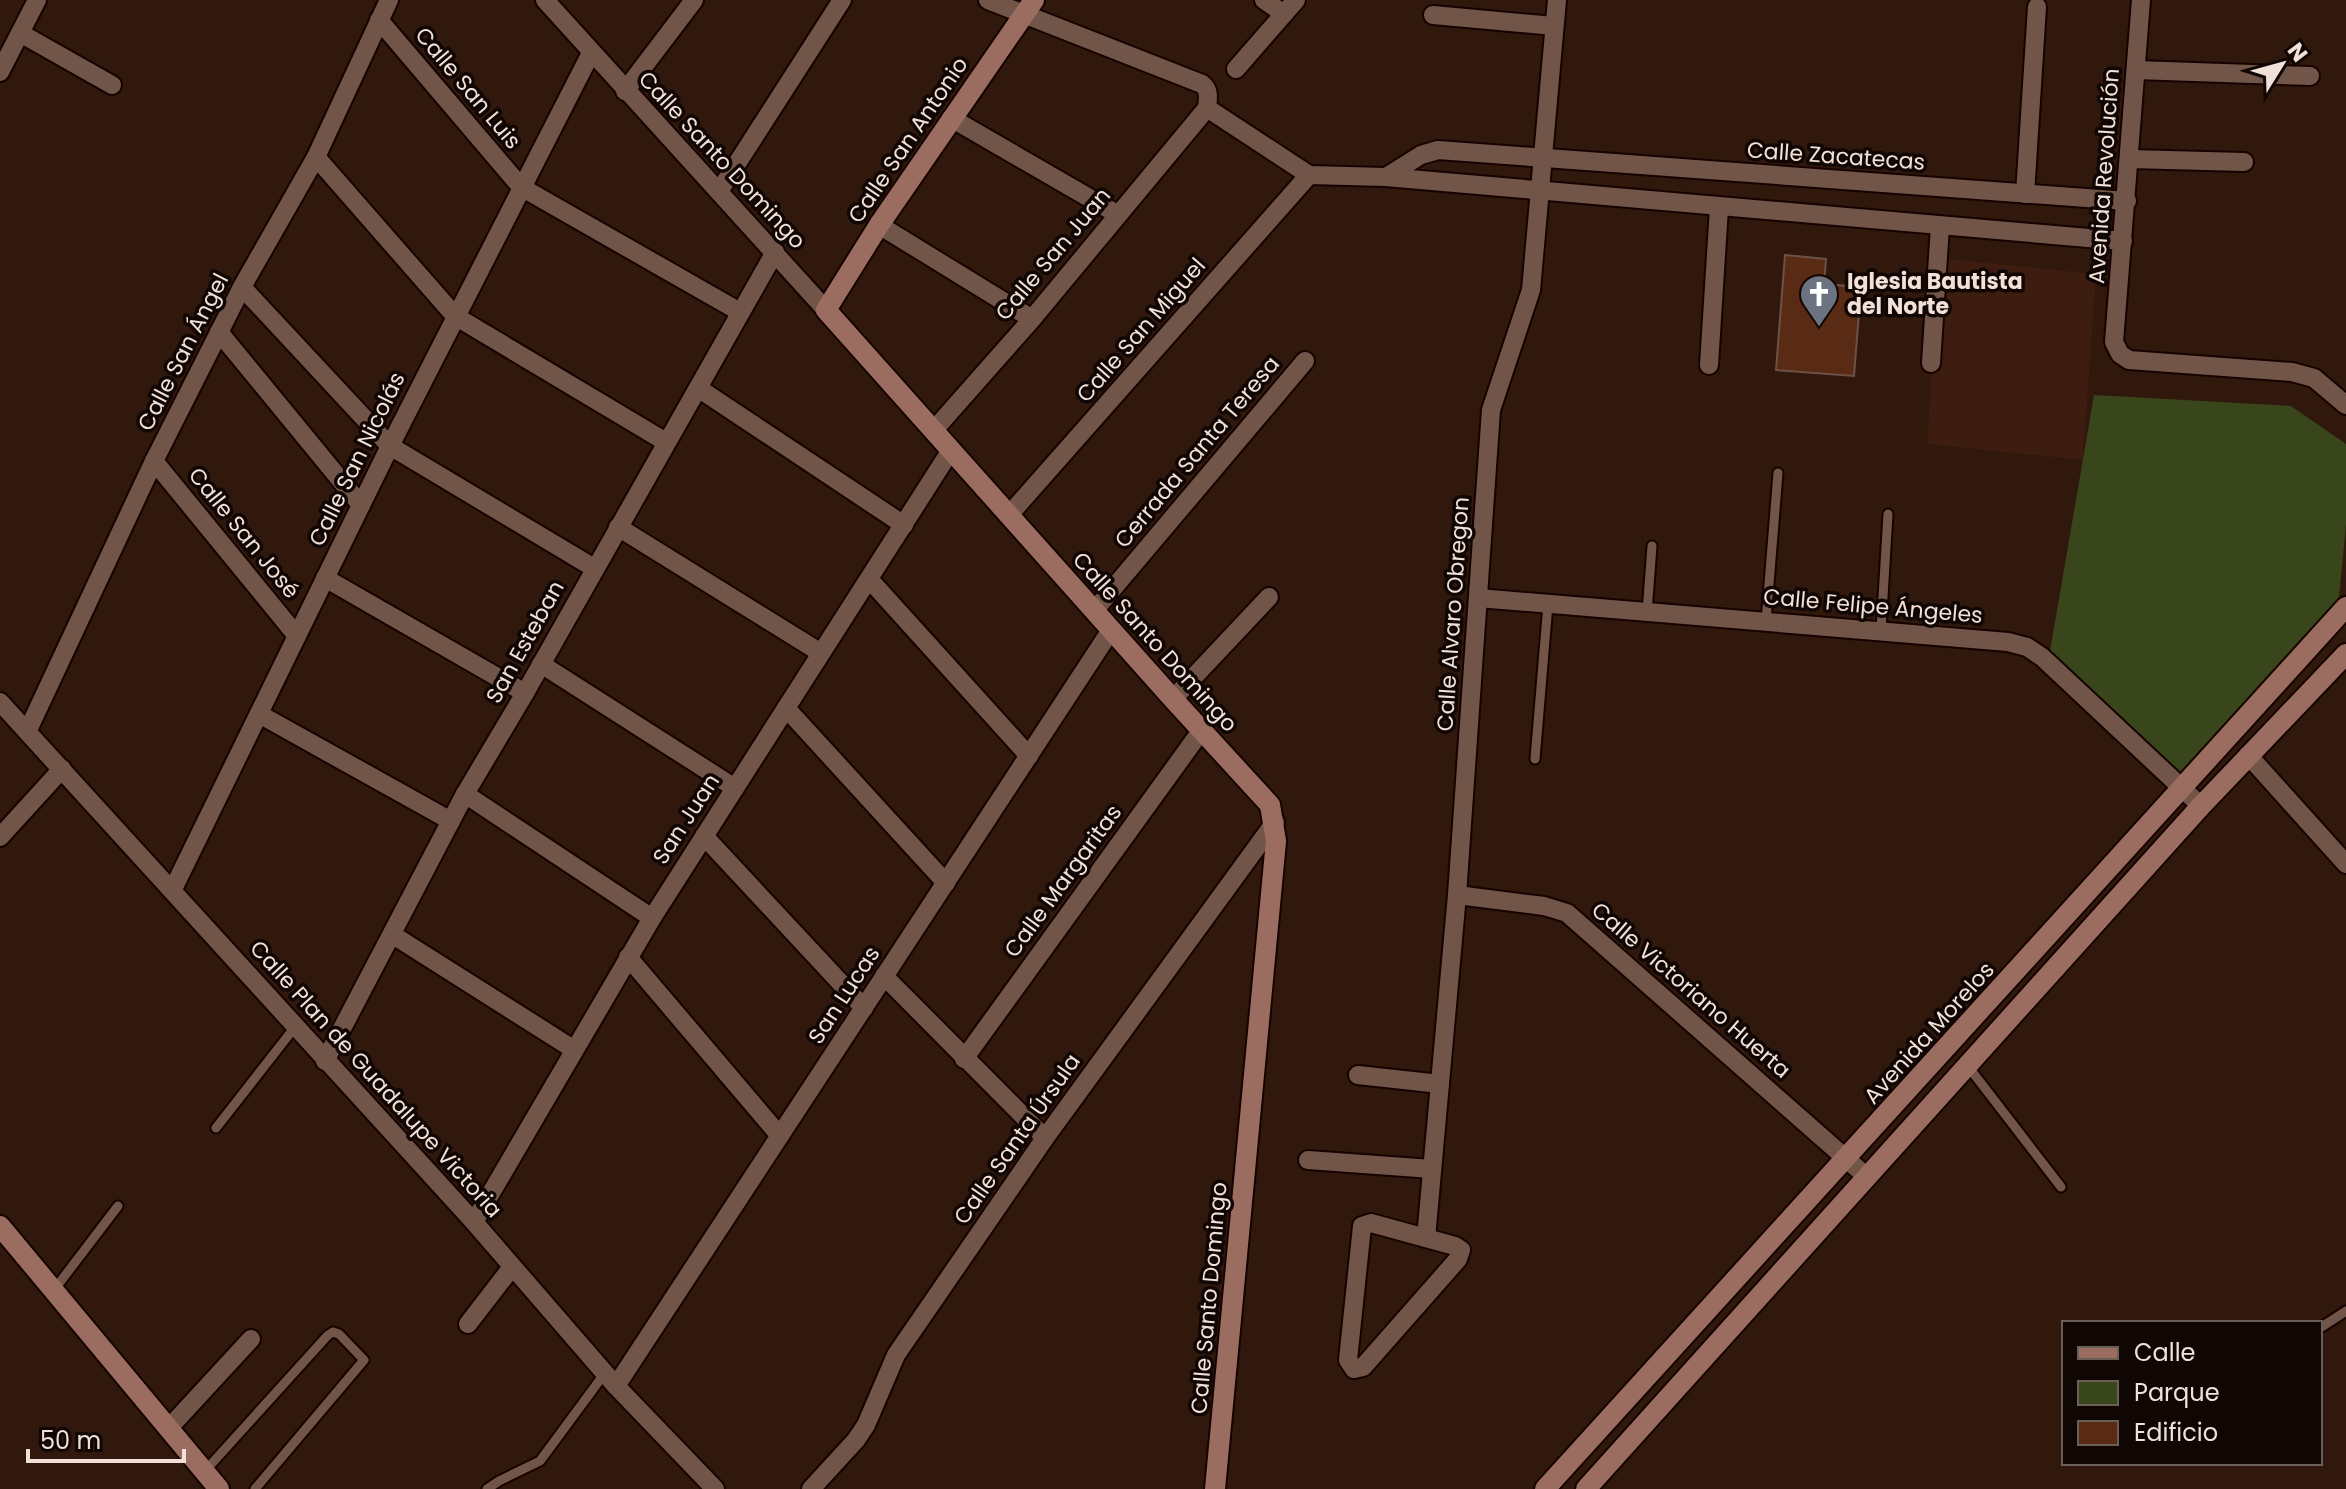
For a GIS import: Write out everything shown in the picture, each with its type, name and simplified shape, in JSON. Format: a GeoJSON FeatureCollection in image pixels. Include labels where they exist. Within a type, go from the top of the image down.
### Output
{"type":"FeatureCollection","features":[{"type":"Feature","properties":{"kind":"main road","name":"Calle San Antonio"},"geometry":{"type":"LineString","coordinates":[[826,310],[879,225],[1029,7]]}},
{"type":"Feature","properties":{"kind":"main road","name":"Calle Santo Domingo"},"geometry":{"type":"LineString","coordinates":[[826,310],[1270,805],[1276,841],[1215,1489]]}},
{"type":"Feature","properties":{"kind":"main road","name":"Avenida Morelos"},"geometry":{"type":"LineString","coordinates":[[1545,1489],[2346,607]]}},
{"type":"Feature","properties":{"kind":"main road"},"geometry":{"type":"LineString","coordinates":[[1586,1489],[2201,806],[2346,654]]}},
{"type":"Feature","properties":{"kind":"main road"},"geometry":{"type":"LineString","coordinates":[[2,1234],[54,1290],[219,1489]]}},
{"type":"Feature","properties":{"kind":"street"},"geometry":{"type":"LineString","coordinates":[[0,72],[37,0]]}},
{"type":"Feature","properties":{"kind":"street","name":"Calle San Ángel"},"geometry":{"type":"LineString","coordinates":[[28,730],[154,461],[242,287],[316,157],[389,0]]}},
{"type":"Feature","properties":{"kind":"street","name":"Calle Santo Domingo"},"geometry":{"type":"LineString","coordinates":[[545,0],[826,310]]}},
{"type":"Feature","properties":{"kind":"street"},"geometry":{"type":"LineString","coordinates":[[625,91],[694,0]]}},
{"type":"Feature","properties":{"kind":"street"},"geometry":{"type":"LineString","coordinates":[[720,190],[842,0]]}},
{"type":"Feature","properties":{"kind":"street"},"geometry":{"type":"LineString","coordinates":[[988,0],[1029,7],[1207,88],[1207,108],[1309,175],[1386,177],[2123,241]]}},
{"type":"Feature","properties":{"kind":"street"},"geometry":{"type":"LineString","coordinates":[[1236,69],[1290,7],[1264,0]]}},
{"type":"Feature","properties":{"kind":"street","name":"Calle Alvaro Obregon"},"geometry":{"type":"LineString","coordinates":[[1426,1238],[1457,895],[1491,410],[1531,290],[1557,0]]}},
{"type":"Feature","properties":{"kind":"street","name":"Avenida Revolución"},"geometry":{"type":"LineString","coordinates":[[2141,0],[2114,342],[2120,354],[2129,360],[2292,372],[2314,378],[2346,405]]}},
{"type":"Feature","properties":{"kind":"street"},"geometry":{"type":"LineString","coordinates":[[2025,194],[2037,7]]}},
{"type":"Feature","properties":{"kind":"street"},"geometry":{"type":"LineString","coordinates":[[1433,15],[1554,26]]}},
{"type":"Feature","properties":{"kind":"street","name":"Calle San Luis"},"geometry":{"type":"LineString","coordinates":[[379,20],[521,187],[740,312]]}},
{"type":"Feature","properties":{"kind":"street"},"geometry":{"type":"LineString","coordinates":[[20,33],[112,85]]}},
{"type":"Feature","properties":{"kind":"street","name":"Calle San Nicolás"},"geometry":{"type":"LineString","coordinates":[[173,889],[455,316],[591,53]]}},
{"type":"Feature","properties":{"kind":"street"},"geometry":{"type":"LineString","coordinates":[[2136,70],[2310,76]]}},
{"type":"Feature","properties":{"kind":"street","name":"Calle San Juan"},"geometry":{"type":"LineString","coordinates":[[934,430],[1032,319],[1207,108]]}},
{"type":"Feature","properties":{"kind":"street"},"geometry":{"type":"LineString","coordinates":[[951,118],[1117,214]]}},
{"type":"Feature","properties":{"kind":"street","name":"Calle Zacatecas"},"geometry":{"type":"LineString","coordinates":[[1386,177],[1421,155],[1438,150],[2127,201]]}},
{"type":"Feature","properties":{"kind":"street"},"geometry":{"type":"LineString","coordinates":[[316,157],[455,316],[666,442]]}},
{"type":"Feature","properties":{"kind":"street"},"geometry":{"type":"LineString","coordinates":[[2130,159],[2244,162]]}},
{"type":"Feature","properties":{"kind":"street"},"geometry":{"type":"LineString","coordinates":[[1686,205],[1689,169]]}},
{"type":"Feature","properties":{"kind":"street","name":"Calle San Miguel"},"geometry":{"type":"LineString","coordinates":[[1009,515],[1309,175]]}},
{"type":"Feature","properties":{"kind":"street"},"geometry":{"type":"LineString","coordinates":[[1709,365],[1719,208]]}},
{"type":"Feature","properties":{"kind":"street"},"geometry":{"type":"LineString","coordinates":[[879,225],[1032,319]]}},
{"type":"Feature","properties":{"kind":"street"},"geometry":{"type":"LineString","coordinates":[[1931,363],[1940,226]]}},
{"type":"Feature","properties":{"kind":"street","name":"San Esteban"},"geometry":{"type":"LineString","coordinates":[[325,1061],[465,794],[775,252]]}},
{"type":"Feature","properties":{"kind":"street"},"geometry":{"type":"LineString","coordinates":[[242,287],[390,446],[594,568]]}},
{"type":"Feature","properties":{"kind":"street"},"geometry":{"type":"LineString","coordinates":[[219,332],[361,505]]}},
{"type":"Feature","properties":{"kind":"street","name":"Cerrada Santa Teresa"},"geometry":{"type":"LineString","coordinates":[[1094,611],[1305,361]]}},
{"type":"Feature","properties":{"kind":"street"},"geometry":{"type":"LineString","coordinates":[[698,388],[904,525]]}},
{"type":"Feature","properties":{"kind":"street","name":"San Juan"},"geometry":{"type":"LineString","coordinates":[[474,1222],[652,918],[951,450]]}},
{"type":"Feature","properties":{"kind":"street","name":"Calle San José"},"geometry":{"type":"LineString","coordinates":[[154,461],[297,636]]}},
{"type":"Feature","properties":{"kind":"street"},"geometry":{"type":"LineString","coordinates":[[618,527],[821,653]]}},
{"type":"Feature","properties":{"kind":"street"},"geometry":{"type":"LineString","coordinates":[[325,578],[525,693]]}},
{"type":"Feature","properties":{"kind":"street"},"geometry":{"type":"LineString","coordinates":[[869,579],[1029,756]]}},
{"type":"Feature","properties":{"kind":"street"},"geometry":{"type":"LineString","coordinates":[[1173,699],[1269,597]]}},
{"type":"Feature","properties":{"kind":"street","name":"Calle Felipe Ángeles"},"geometry":{"type":"LineString","coordinates":[[1478,598],[1881,630],[2008,642],[2027,647],[2042,657],[2201,806]]}},
{"type":"Feature","properties":{"kind":"street","name":"San Lucas"},"geometry":{"type":"LineString","coordinates":[[611,1380],[780,1136],[1111,630]]}},
{"type":"Feature","properties":{"kind":"street"},"geometry":{"type":"LineString","coordinates":[[541,664],[735,788]]}},
{"type":"Feature","properties":{"kind":"street","name":"Calle Plan de Guadalupe Victoria"},"geometry":{"type":"LineString","coordinates":[[0,702],[474,1222],[611,1380],[715,1489]]}},
{"type":"Feature","properties":{"kind":"street"},"geometry":{"type":"LineString","coordinates":[[786,708],[946,883]]}},
{"type":"Feature","properties":{"kind":"street"},"geometry":{"type":"LineString","coordinates":[[259,714],[451,821]]}},
{"type":"Feature","properties":{"kind":"street","name":"Calle Margaritas"},"geometry":{"type":"LineString","coordinates":[[964,1059],[1201,731]]}},
{"type":"Feature","properties":{"kind":"street"},"geometry":{"type":"LineString","coordinates":[[2248,755],[2346,864]]}},
{"type":"Feature","properties":{"kind":"street"},"geometry":{"type":"LineString","coordinates":[[0,837],[62,769]]}},
{"type":"Feature","properties":{"kind":"street"},"geometry":{"type":"LineString","coordinates":[[465,794],[652,918]]}},
{"type":"Feature","properties":{"kind":"street","name":"Calle Santa Úrsula"},"geometry":{"type":"LineString","coordinates":[[811,1489],[856,1440],[866,1425],[896,1355],[1045,1138],[1275,822]]}},
{"type":"Feature","properties":{"kind":"street"},"geometry":{"type":"LineString","coordinates":[[704,836],[864,1008]]}},
{"type":"Feature","properties":{"kind":"street","name":"Calle Victoriano Huerta"},"geometry":{"type":"LineString","coordinates":[[1457,895],[1544,906],[1567,913],[1867,1177]]}},
{"type":"Feature","properties":{"kind":"street"},"geometry":{"type":"LineString","coordinates":[[393,935],[573,1049]]}},
{"type":"Feature","properties":{"kind":"street"},"geometry":{"type":"LineString","coordinates":[[628,957],[780,1136]]}},
{"type":"Feature","properties":{"kind":"street"},"geometry":{"type":"LineString","coordinates":[[884,976],[1045,1138]]}},
{"type":"Feature","properties":{"kind":"street"},"geometry":{"type":"LineString","coordinates":[[1358,1075],[1440,1084]]}},
{"type":"Feature","properties":{"kind":"street"},"geometry":{"type":"LineString","coordinates":[[1308,1160],[1432,1169]]}},
{"type":"Feature","properties":{"kind":"street"},"geometry":{"type":"LineString","coordinates":[[1371,1223],[1426,1238],[1455,1246],[1461,1250],[1458,1259],[1363,1367],[1354,1369],[1348,1360],[1362,1226],[1371,1223]]}},
{"type":"Feature","properties":{"kind":"street"},"geometry":{"type":"LineString","coordinates":[[468,1324],[512,1267]]}},
{"type":"Feature","properties":{"kind":"street"},"geometry":{"type":"LineString","coordinates":[[168,1429],[251,1339]]}},
{"type":"Feature","properties":{"kind":"lane"},"geometry":{"type":"LineString","coordinates":[[1766,621],[1778,473]]}},
{"type":"Feature","properties":{"kind":"lane"},"geometry":{"type":"LineString","coordinates":[[1881,630],[1888,514]]}},
{"type":"Feature","properties":{"kind":"lane"},"geometry":{"type":"LineString","coordinates":[[1647,612],[1652,546]]}},
{"type":"Feature","properties":{"kind":"lane"},"geometry":{"type":"LineString","coordinates":[[1535,759],[1548,604]]}},
{"type":"Feature","properties":{"kind":"lane"},"geometry":{"type":"LineString","coordinates":[[216,1128],[295,1027]]}},
{"type":"Feature","properties":{"kind":"lane"},"geometry":{"type":"LineString","coordinates":[[1967,1065],[2061,1187]]}},
{"type":"Feature","properties":{"kind":"lane"},"geometry":{"type":"LineString","coordinates":[[54,1290],[118,1206]]}},
{"type":"Feature","properties":{"kind":"lane"},"geometry":{"type":"LineString","coordinates":[[2322,1327],[2346,1311]]}},
{"type":"Feature","properties":{"kind":"lane"},"geometry":{"type":"LineString","coordinates":[[204,1472],[328,1335],[333,1332],[339,1334],[364,1360],[255,1489]]}},
{"type":"Feature","properties":{"kind":"lane"},"geometry":{"type":"LineString","coordinates":[[487,1489],[540,1461],[611,1380]]}},
{"type":"Feature","properties":{"kind":"shaded area"},"geometry":{"type":"Polygon","coordinates":[[[1939,258],[2096,274],[2083,460],[1927,444],[1939,258]]]}},
{"type":"Feature","properties":{"kind":"green space"},"geometry":{"type":"Polygon","coordinates":[[[2094,395],[2291,406],[2346,444],[2346,525],[2338,608],[2181,775],[2049,657],[2094,395]]]}},
{"type":"Feature","properties":{"kind":"building","name":"Iglesia Bautista del Norte"},"geometry":{"type":"Polygon","coordinates":[[[1785,255],[1826,259],[1824,284],[1861,287],[1854,376],[1776,370],[1785,255]]]}},
{"type":"Feature","properties":{"kind":"place","name":"Iglesia Bautista del Norte"},"geometry":{"type":"Point","coordinates":[1819,328]}}]}
